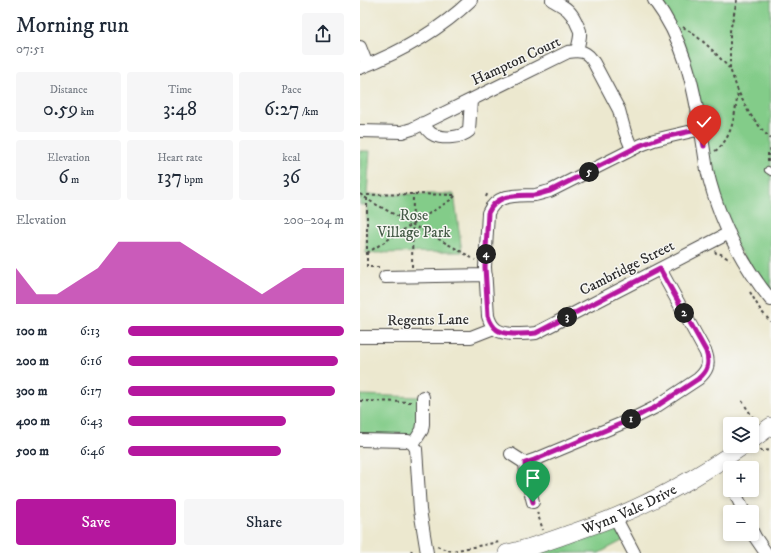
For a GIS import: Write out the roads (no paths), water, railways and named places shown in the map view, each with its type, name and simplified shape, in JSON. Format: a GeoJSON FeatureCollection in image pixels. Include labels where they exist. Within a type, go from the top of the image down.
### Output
{"type":"FeatureCollection","features":[{"type":"Feature","properties":{"kind":"main road"},"geometry":{"type":"LineString","coordinates":[[759,435],[771,426]]}},
{"type":"Feature","properties":{"kind":"main road","name":"Wynn Vale Drive"},"geometry":{"type":"LineString","coordinates":[[505,547],[545,542],[615,517],[689,480],[733,453]]}},
{"type":"Feature","properties":{"kind":"street"},"geometry":{"type":"LineString","coordinates":[[360,47],[364,66],[391,55],[445,23],[471,0]]}},
{"type":"Feature","properties":{"kind":"street"},"geometry":{"type":"LineString","coordinates":[[552,0],[566,7],[580,31],[577,51]]}},
{"type":"Feature","properties":{"kind":"street"},"geometry":{"type":"LineString","coordinates":[[654,0],[678,40],[689,71],[701,129],[707,169],[714,196],[729,233],[744,260],[771,300]]}},
{"type":"Feature","properties":{"kind":"street","name":"Hampton Court"},"geometry":{"type":"LineString","coordinates":[[360,131],[402,132],[412,129],[568,52],[577,51],[583,52],[594,62],[619,110],[625,132],[632,149]]}},
{"type":"Feature","properties":{"kind":"street","name":"Hampton Court"},"geometry":{"type":"LineString","coordinates":[[423,124],[433,135],[440,137],[458,137],[465,135],[470,126],[471,100]]}},
{"type":"Feature","properties":{"kind":"street"},"geometry":{"type":"LineString","coordinates":[[494,328],[488,316],[485,267],[488,213],[491,206],[502,198],[514,195],[537,195],[550,191],[632,149],[654,140],[701,129]]}},
{"type":"Feature","properties":{"kind":"street","name":"Cambridge Street"},"geometry":{"type":"LineString","coordinates":[[494,328],[503,333],[536,333],[729,233]]}},
{"type":"Feature","properties":{"kind":"street"},"geometry":{"type":"LineString","coordinates":[[525,463],[623,423],[654,408],[698,379],[703,374],[707,367],[708,359],[706,353],[660,269]]}},
{"type":"Feature","properties":{"kind":"street"},"geometry":{"type":"LineString","coordinates":[[383,273],[486,275]]}},
{"type":"Feature","properties":{"kind":"street","name":"Regents Lane"},"geometry":{"type":"LineString","coordinates":[[360,337],[471,337],[494,328]]}},
{"type":"Feature","properties":{"kind":"street"},"geometry":{"type":"LineString","coordinates":[[413,444],[422,430],[423,400]]}},
{"type":"Feature","properties":{"kind":"street"},"geometry":{"type":"LineString","coordinates":[[360,440],[408,441],[413,444],[416,449],[420,510],[426,553]]}},
{"type":"Feature","properties":{"kind":"street"},"geometry":{"type":"LineString","coordinates":[[511,454],[525,463]]}},
{"type":"Feature","properties":{"kind":"street"},"geometry":{"type":"LineString","coordinates":[[525,463],[526,474],[533,502]]}},
{"type":"Feature","properties":{"kind":"street"},"geometry":{"type":"LineString","coordinates":[[737,497],[741,505]]}},
{"type":"Feature","properties":{"kind":"street"},"geometry":{"type":"LineString","coordinates":[[615,517],[634,553]]}},
{"type":"Feature","properties":{"kind":"street"},"geometry":{"type":"LineString","coordinates":[[757,541],[766,553]]}},
{"type":"Feature","properties":{"kind":"park label","name":"Rose Village Park"},"geometry":{"type":"Point","coordinates":[414,224]}}]}
